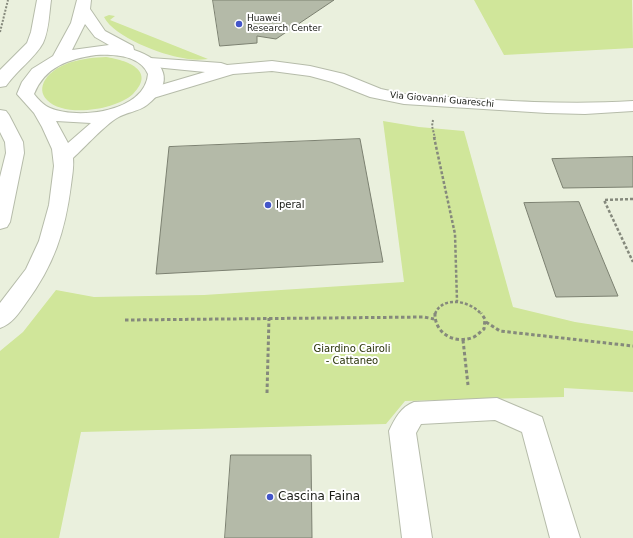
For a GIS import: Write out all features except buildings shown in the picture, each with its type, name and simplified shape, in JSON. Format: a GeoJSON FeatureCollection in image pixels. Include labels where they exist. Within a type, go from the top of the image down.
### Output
{"type":"FeatureCollection","features":[{"type":"Feature","properties":{"kind":"street"},"geometry":{"type":"LineString","coordinates":[[0,82],[7,71],[29,51],[35,42],[44,0]]}},
{"type":"Feature","properties":{"kind":"street"},"geometry":{"type":"LineString","coordinates":[[0,319],[31,280],[40,266],[47,250],[60,207],[64,156],[51,127],[41,111],[25,94],[27,86],[39,70],[60,58],[72,37],[84,5]]}},
{"type":"Feature","properties":{"kind":"street"},"geometry":{"type":"LineString","coordinates":[[41,111],[60,117],[77,118],[110,114],[134,106],[150,94],[157,81],[156,71],[143,59],[100,34],[84,5]]}},
{"type":"Feature","properties":{"kind":"street","name":"Via Giovanni Guareschi"},"geometry":{"type":"LineString","coordinates":[[60,58],[90,51],[108,50],[143,59],[231,69],[272,66],[299,68],[338,78],[368,90],[392,97],[547,108],[633,106]]}},
{"type":"Feature","properties":{"kind":"street","name":"Via Giovanni Guareschi"},"geometry":{"type":"LineString","coordinates":[[150,94],[231,69]]}},
{"type":"Feature","properties":{"kind":"street"},"geometry":{"type":"LineString","coordinates":[[64,156],[110,114]]}},
{"type":"Feature","properties":{"kind":"street"},"geometry":{"type":"LineString","coordinates":[[0,115],[14,142],[15,154],[0,222]]}},
{"type":"Feature","properties":{"kind":"street"},"geometry":{"type":"LineString","coordinates":[[417,538],[402,431],[414,413],[497,409],[533,425],[565,538]]}},
{"type":"Feature","properties":{"kind":"path"},"geometry":{"type":"LineString","coordinates":[[0,32],[8,0]]}},
{"type":"Feature","properties":{"kind":"path"},"geometry":{"type":"LineString","coordinates":[[435,101],[432,126],[455,234],[457,301]]}},
{"type":"Feature","properties":{"kind":"path"},"geometry":{"type":"LineString","coordinates":[[633,199],[604,200],[633,262]]}},
{"type":"Feature","properties":{"kind":"path"},"geometry":{"type":"LineString","coordinates":[[486,322],[484,329],[480,334],[473,338],[463,340],[444,334],[437,329],[434,319],[436,310],[441,305],[457,301],[476,307],[481,312],[486,322],[500,331],[633,346]]}},
{"type":"Feature","properties":{"kind":"path"},"geometry":{"type":"LineString","coordinates":[[125,320],[424,317],[434,319]]}},
{"type":"Feature","properties":{"kind":"path"},"geometry":{"type":"LineString","coordinates":[[267,393],[269,318]]}},
{"type":"Feature","properties":{"kind":"path"},"geometry":{"type":"LineString","coordinates":[[463,340],[470,410]]}},
{"type":"Feature","properties":{"kind":"green space"},"geometry":{"type":"Polygon","coordinates":[[[474,0],[632,0],[633,48],[504,55],[474,0]]]}},
{"type":"Feature","properties":{"kind":"green space"},"geometry":{"type":"Polygon","coordinates":[[[109,15],[115,16],[110,20],[208,59],[198,60],[174,56],[139,44],[109,24],[104,17],[109,15]]]}},
{"type":"Feature","properties":{"kind":"green space"},"geometry":{"type":"Polygon","coordinates":[[[89,58],[114,58],[130,64],[140,73],[142,79],[140,86],[125,100],[103,108],[77,110],[55,106],[45,98],[42,88],[45,80],[57,69],[72,62],[89,58]]]}},
{"type":"Feature","properties":{"kind":"green space","name":"Giardino Cairoli - Cattaneo"},"geometry":{"type":"Polygon","coordinates":[[[383,121],[419,127],[464,131],[513,307],[575,322],[633,331],[633,392],[564,388],[564,397],[405,401],[386,424],[81,432],[59,538],[0,538],[0,351],[23,332],[56,290],[94,297],[204,295],[404,282],[383,121]]]}},
{"type":"Feature","properties":{"kind":"place","name":"Huawei Research Center"},"geometry":{"type":"Point","coordinates":[239,24]}},
{"type":"Feature","properties":{"kind":"place","name":"Iperal"},"geometry":{"type":"Point","coordinates":[268,205]}},
{"type":"Feature","properties":{"kind":"place","name":"Cascina Faina"},"geometry":{"type":"Point","coordinates":[270,497]}}]}
